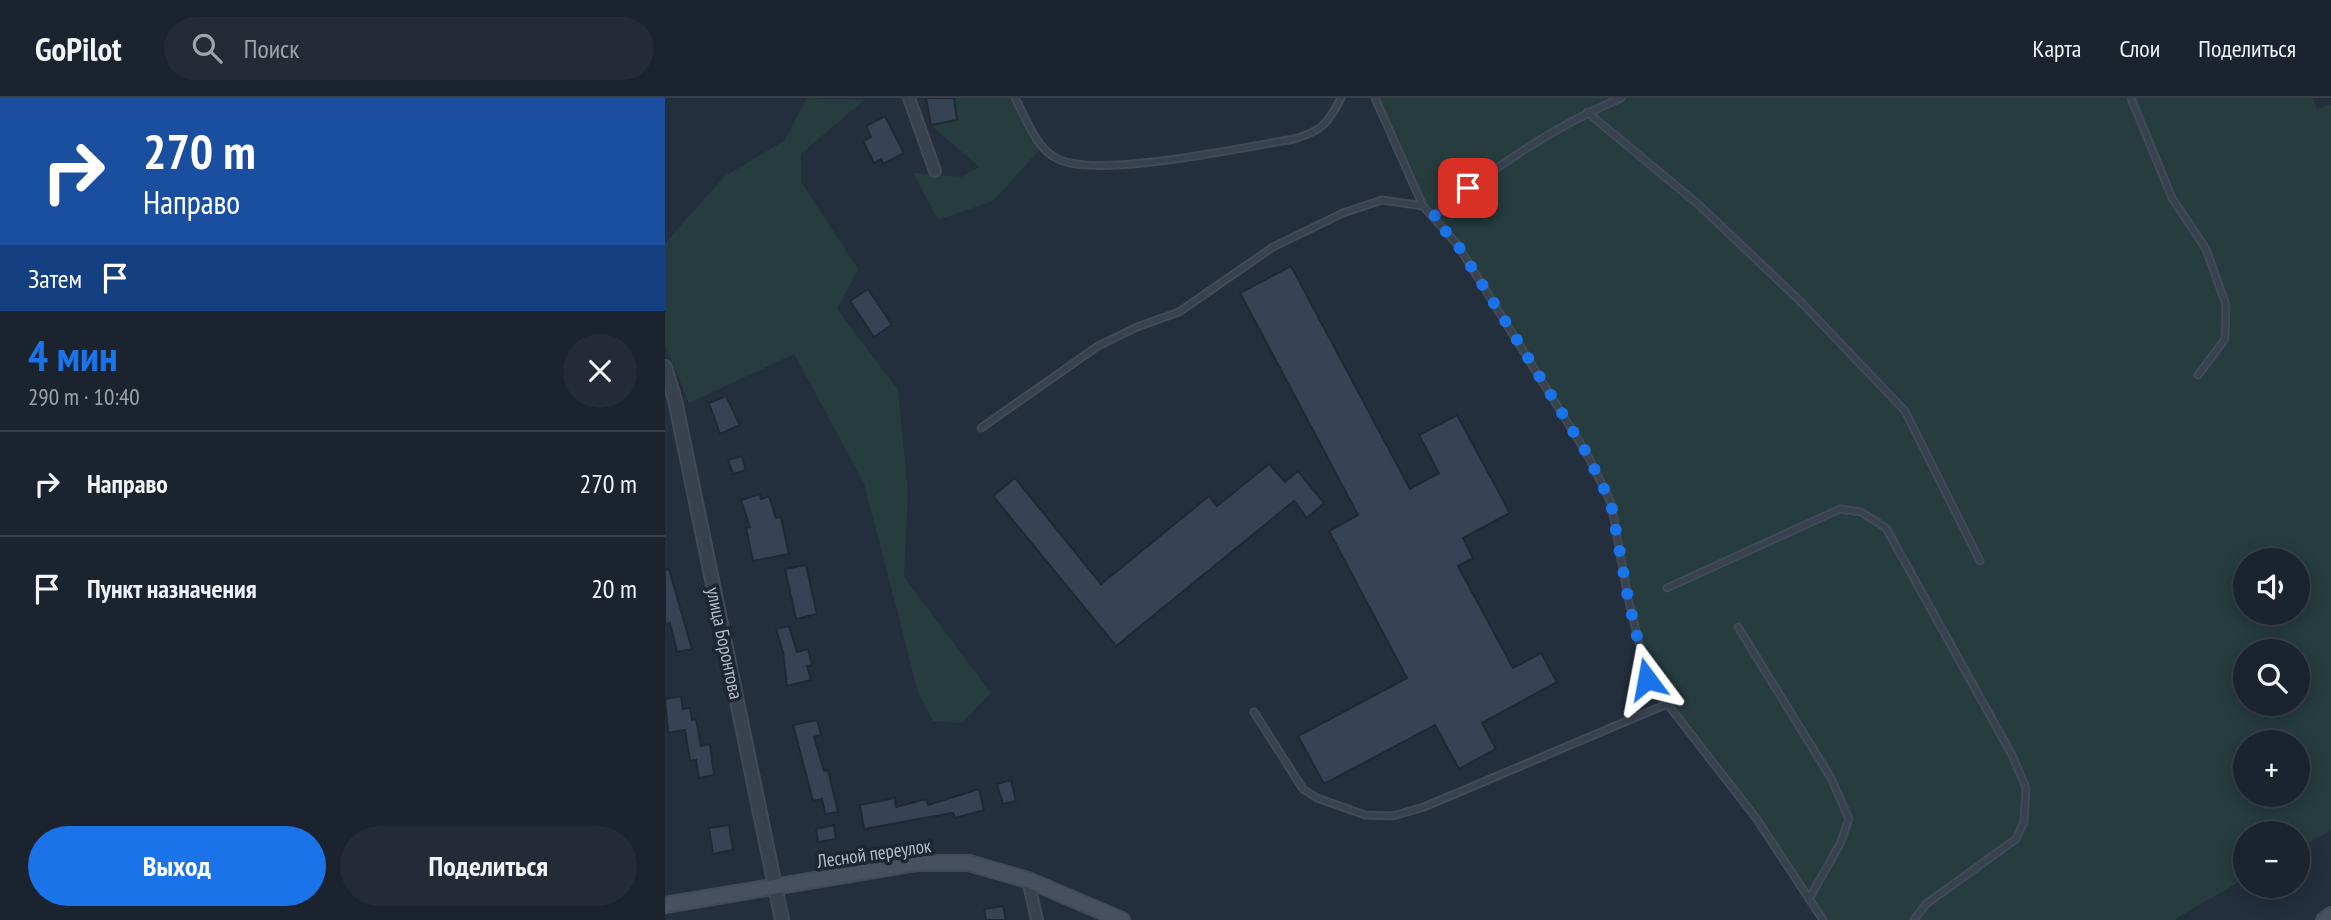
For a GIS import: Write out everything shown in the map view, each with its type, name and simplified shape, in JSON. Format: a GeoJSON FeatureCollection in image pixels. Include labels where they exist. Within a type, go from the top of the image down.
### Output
{"type":"FeatureCollection","features":[{"type":"Feature","properties":{"kind":"main road","name":"Лесной переулок"},"geometry":{"type":"LineString","coordinates":[[665,905],[916,863],[969,863],[1028,880],[1122,920]]}},
{"type":"Feature","properties":{"kind":"main road"},"geometry":{"type":"LineString","coordinates":[[2323,920],[2331,915]]}},
{"type":"Feature","properties":{"kind":"street"},"geometry":{"type":"LineString","coordinates":[[909,98],[935,171]]}},
{"type":"Feature","properties":{"kind":"street","name":"улица Боронтова"},"geometry":{"type":"LineString","coordinates":[[665,367],[675,400],[782,920]]}},
{"type":"Feature","properties":{"kind":"street"},"geometry":{"type":"LineString","coordinates":[[1028,880],[1037,920]]}},
{"type":"Feature","properties":{"kind":"lane"},"geometry":{"type":"LineString","coordinates":[[1015,98],[1042,147],[1057,159],[1083,167],[1130,164],[1294,139],[1317,132],[1332,117],[1342,98]]}},
{"type":"Feature","properties":{"kind":"lane"},"geometry":{"type":"LineString","coordinates":[[1375,98],[1423,206],[1463,255],[1587,454],[1611,503],[1628,598],[1647,679],[1756,818],[1823,920]]}},
{"type":"Feature","properties":{"kind":"lane"},"geometry":{"type":"LineString","coordinates":[[1433,217],[1485,174],[1587,112],[1621,98]]}},
{"type":"Feature","properties":{"kind":"lane"},"geometry":{"type":"LineString","coordinates":[[2131,98],[2172,198],[2206,249],[2226,305],[2225,339],[2198,375]]}},
{"type":"Feature","properties":{"kind":"lane"},"geometry":{"type":"LineString","coordinates":[[1587,112],[1699,205],[1801,302],[1905,411],[1980,561]]}},
{"type":"Feature","properties":{"kind":"lane"},"geometry":{"type":"LineString","coordinates":[[981,428],[1098,346],[1137,327],[1179,312],[1273,247],[1343,214],[1382,200],[1423,206]]}},
{"type":"Feature","properties":{"kind":"lane"},"geometry":{"type":"LineString","coordinates":[[1667,588],[1840,509],[1861,512],[1886,528],[2012,755],[2026,788],[2024,822],[2016,839],[1926,904],[1915,920]]}},
{"type":"Feature","properties":{"kind":"lane"},"geometry":{"type":"LineString","coordinates":[[1738,627],[1831,778],[1849,819],[1840,844],[1809,900]]}},
{"type":"Feature","properties":{"kind":"lane"},"geometry":{"type":"LineString","coordinates":[[1254,712],[1303,789],[1317,798],[1365,815],[1393,816],[1425,807],[1667,704]]}},
{"type":"Feature","properties":{"kind":"green space"},"geometry":{"type":"Polygon","coordinates":[[[807,98],[864,100],[801,154],[801,182],[858,269],[837,309],[898,390],[908,492],[904,577],[991,693],[962,723],[933,721],[918,692],[864,483],[794,354],[689,403],[665,345],[665,243],[725,176],[784,141],[807,98]]]}},
{"type":"Feature","properties":{"kind":"green space"},"geometry":{"type":"Polygon","coordinates":[[[954,98],[1015,98],[1042,147],[993,201],[938,220],[913,173],[961,177],[979,167],[931,125],[957,120],[954,98]]]}},
{"type":"Feature","properties":{"kind":"green space"},"geometry":{"type":"Polygon","coordinates":[[[1375,98],[2313,98],[2317,109],[2331,104],[2331,830],[2310,842],[2310,821],[2233,821],[2233,885],[2174,920],[1823,920],[1756,818],[1648,679],[1611,503],[1587,454],[1457,244],[1423,206],[1375,98]]]}},
{"type":"Feature","properties":{"kind":"building"},"geometry":{"type":"Polygon","coordinates":[[[926,98],[954,98],[957,120],[931,125],[926,98]]]}},
{"type":"Feature","properties":{"kind":"building"},"geometry":{"type":"Polygon","coordinates":[[[885,116],[904,153],[883,164],[881,159],[874,163],[863,141],[871,137],[866,126],[885,116]]]}},
{"type":"Feature","properties":{"kind":"building"},"geometry":{"type":"Polygon","coordinates":[[[1291,266],[1410,489],[1439,473],[1419,435],[1457,415],[1510,513],[1463,538],[1473,558],[1458,566],[1513,668],[1541,653],[1557,682],[1482,723],[1496,749],[1459,769],[1435,725],[1324,784],[1298,736],[1407,678],[1329,531],[1358,515],[1240,293],[1291,266]]]}},
{"type":"Feature","properties":{"kind":"building"},"geometry":{"type":"Polygon","coordinates":[[[868,289],[892,325],[874,337],[850,301],[868,289]]]}},
{"type":"Feature","properties":{"kind":"building"},"geometry":{"type":"Polygon","coordinates":[[[726,396],[740,425],[720,434],[709,403],[726,396]]]}},
{"type":"Feature","properties":{"kind":"building"},"geometry":{"type":"Polygon","coordinates":[[[742,456],[746,470],[733,474],[728,460],[742,456]]]}},
{"type":"Feature","properties":{"kind":"building"},"geometry":{"type":"Polygon","coordinates":[[[1269,464],[1285,482],[1298,471],[1324,503],[1307,518],[1294,501],[1116,646],[993,496],[1015,478],[1101,584],[1209,496],[1217,506],[1269,464]]]}},
{"type":"Feature","properties":{"kind":"building"},"geometry":{"type":"Polygon","coordinates":[[[760,494],[761,499],[769,496],[776,518],[781,517],[789,554],[753,561],[746,528],[750,527],[741,500],[760,494]]]}},
{"type":"Feature","properties":{"kind":"building"},"geometry":{"type":"Polygon","coordinates":[[[806,565],[817,614],[796,619],[785,569],[806,565]]]}},
{"type":"Feature","properties":{"kind":"building"},"geometry":{"type":"Polygon","coordinates":[[[669,569],[692,649],[677,652],[670,623],[665,624],[665,570],[669,569]]]}},
{"type":"Feature","properties":{"kind":"building"},"geometry":{"type":"Polygon","coordinates":[[[789,626],[797,652],[808,649],[812,665],[807,666],[811,680],[787,686],[783,652],[776,629],[789,626]]]}},
{"type":"Feature","properties":{"kind":"building"},"geometry":{"type":"Polygon","coordinates":[[[681,696],[683,709],[690,708],[692,720],[696,719],[701,746],[710,744],[714,775],[699,778],[696,760],[690,761],[685,730],[668,733],[665,699],[681,696]]]}},
{"type":"Feature","properties":{"kind":"building"},"geometry":{"type":"Polygon","coordinates":[[[817,720],[821,735],[814,737],[824,771],[828,770],[838,812],[825,814],[822,799],[813,801],[793,725],[817,720]]]}},
{"type":"Feature","properties":{"kind":"building"},"geometry":{"type":"Polygon","coordinates":[[[1011,780],[1016,801],[1003,804],[997,784],[1011,780]]]}},
{"type":"Feature","properties":{"kind":"building"},"geometry":{"type":"Polygon","coordinates":[[[979,789],[984,810],[955,818],[953,813],[864,829],[860,805],[895,798],[896,807],[926,799],[928,805],[979,789]]]}},
{"type":"Feature","properties":{"kind":"building"},"geometry":{"type":"Polygon","coordinates":[[[729,825],[733,850],[713,854],[709,828],[729,825]]]}},
{"type":"Feature","properties":{"kind":"building"},"geometry":{"type":"Polygon","coordinates":[[[834,825],[836,839],[818,842],[816,829],[834,825]]]}},
{"type":"Feature","properties":{"kind":"building"},"geometry":{"type":"Polygon","coordinates":[[[1003,906],[1006,920],[986,920],[984,909],[1003,906]]]}},
{"type":"Feature","properties":{"kind":"route"},"geometry":{"type":"LineString","coordinates":[[1468,188],[1433,217],[1457,244],[1532,364],[1587,454],[1611,503],[1628,598],[1647,679]]}}]}
